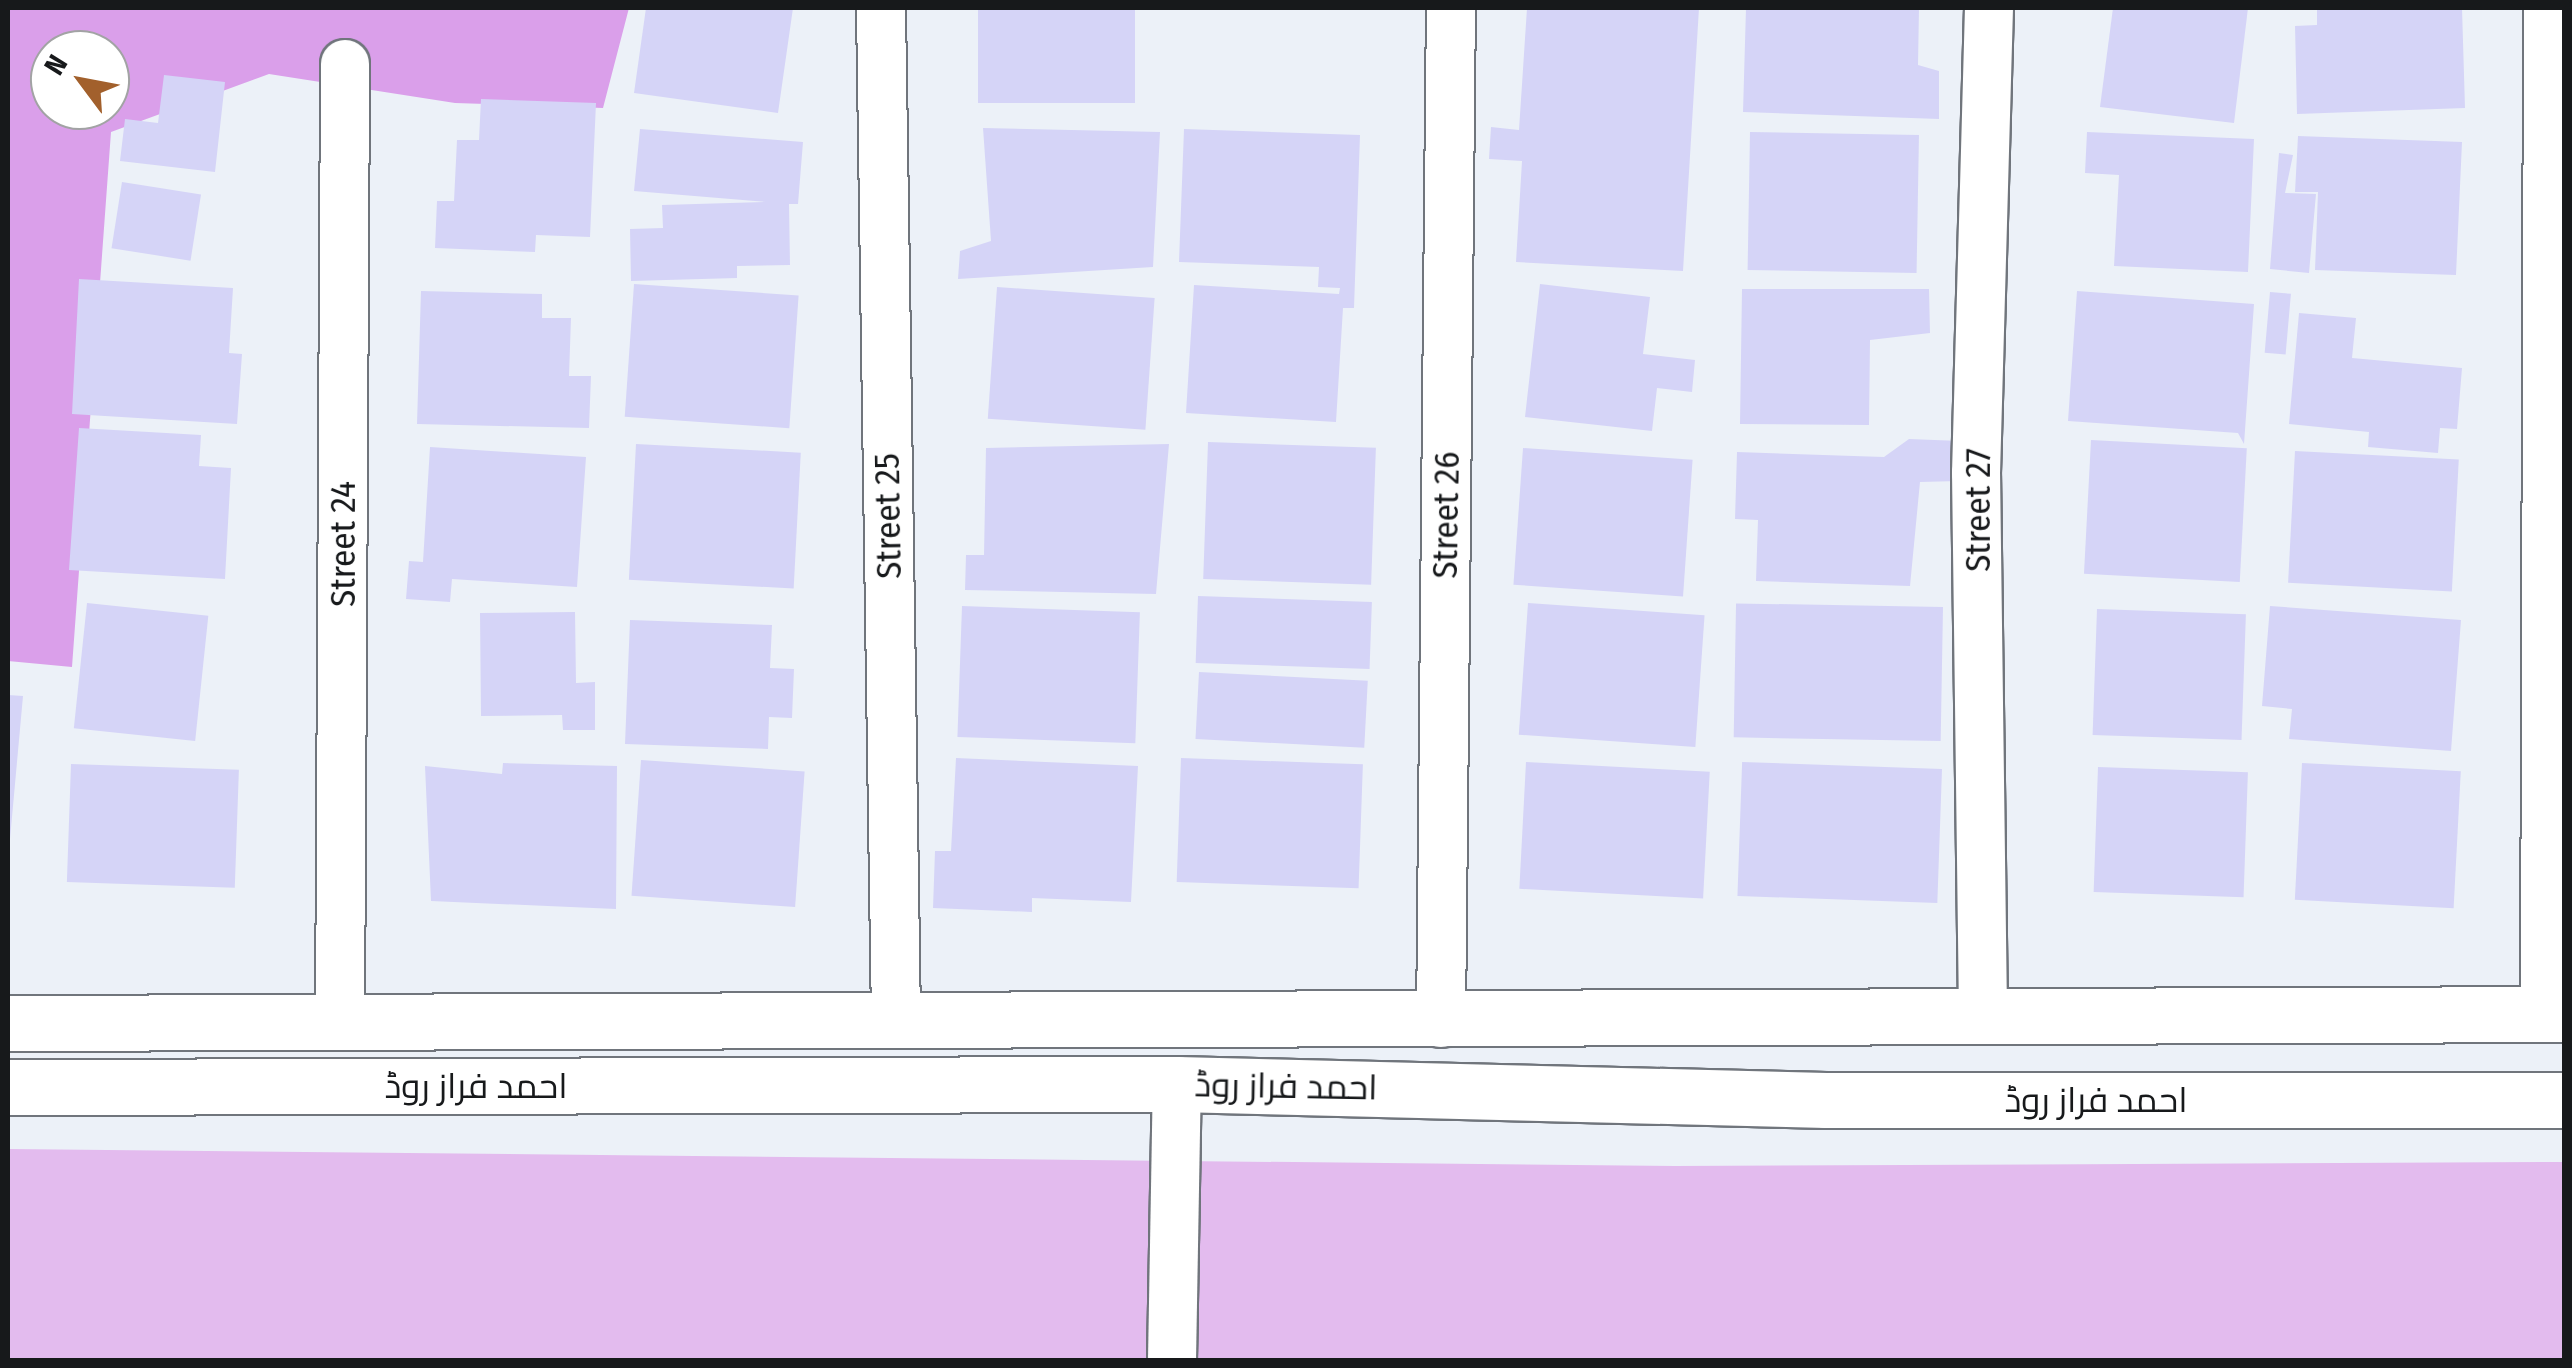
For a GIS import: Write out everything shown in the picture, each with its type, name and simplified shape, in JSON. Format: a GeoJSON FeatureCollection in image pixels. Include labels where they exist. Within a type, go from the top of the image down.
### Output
{"type":"FeatureCollection","features":[{"type":"Feature","properties":{"kind":"main road","name":"احمد فراز روڈ"},"geometry":{"type":"LineString","coordinates":[[8,1023],[1441,1024],[1983,1013],[2555,1014]]}},
{"type":"Feature","properties":{"kind":"main road"},"geometry":{"type":"LineString","coordinates":[[1041,1084],[1042,1024]]}},
{"type":"Feature","properties":{"kind":"main road","name":"احمد فراز روڈ"},"geometry":{"type":"LineString","coordinates":[[8,1087],[1177,1084],[1826,1100],[2564,1100]]}},
{"type":"Feature","properties":{"kind":"street","name":"Street 25"},"geometry":{"type":"LineString","coordinates":[[881,8],[896,1024]]}},
{"type":"Feature","properties":{"kind":"street","name":"Street 26"},"geometry":{"type":"LineString","coordinates":[[1441,1024],[1451,8]]}},
{"type":"Feature","properties":{"kind":"street","name":"Street 27"},"geometry":{"type":"LineString","coordinates":[[1983,1013],[1976,473],[1989,8]]}},
{"type":"Feature","properties":{"kind":"street"},"geometry":{"type":"LineString","coordinates":[[2548,8],[2555,1014]]}},
{"type":"Feature","properties":{"kind":"street","name":"Street 24"},"geometry":{"type":"LineString","coordinates":[[340,1025],[345,64]]}},
{"type":"Feature","properties":{"kind":"street"},"geometry":{"type":"LineString","coordinates":[[1172,1360],[1177,1084]]}},
{"type":"Feature","properties":{"kind":"shaded area"},"geometry":{"type":"Polygon","coordinates":[[[8,8],[629,8],[603,108],[455,103],[269,74],[130,125],[130,30],[30,30],[30,130],[116,130],[111,132],[72,667],[8,661],[8,8]]]}},
{"type":"Feature","properties":{"kind":"shaded area"},"geometry":{"type":"Polygon","coordinates":[[[8,1149],[1675,1166],[2564,1162],[2564,1360],[8,1360],[8,1149]]]}},
{"type":"Feature","properties":{"kind":"building"},"geometry":{"type":"Polygon","coordinates":[[[646,8],[793,8],[778,113],[634,93],[646,8]]]}},
{"type":"Feature","properties":{"kind":"building"},"geometry":{"type":"Polygon","coordinates":[[[978,8],[1135,8],[1135,103],[978,103],[978,8]]]}},
{"type":"Feature","properties":{"kind":"building"},"geometry":{"type":"Polygon","coordinates":[[[1527,8],[1699,8],[1683,271],[1516,262],[1522,161],[1489,159],[1491,127],[1519,130],[1527,8]]]}},
{"type":"Feature","properties":{"kind":"building"},"geometry":{"type":"Polygon","coordinates":[[[1746,8],[1919,8],[1918,65],[1939,71],[1939,119],[1743,112],[1746,8]]]}},
{"type":"Feature","properties":{"kind":"building"},"geometry":{"type":"Polygon","coordinates":[[[2113,8],[2248,8],[2234,123],[2100,107],[2113,8]]]}},
{"type":"Feature","properties":{"kind":"building"},"geometry":{"type":"Polygon","coordinates":[[[2317,8],[2462,8],[2465,108],[2297,114],[2295,26],[2317,25],[2317,8]]]}},
{"type":"Feature","properties":{"kind":"building"},"geometry":{"type":"Polygon","coordinates":[[[164,75],[225,82],[215,172],[120,161],[124,130],[130,130],[130,120],[158,123],[164,75]]]}},
{"type":"Feature","properties":{"kind":"building"},"geometry":{"type":"Polygon","coordinates":[[[481,99],[596,103],[590,237],[536,235],[535,252],[435,248],[437,201],[454,201],[457,140],[479,140],[481,99]]]}},
{"type":"Feature","properties":{"kind":"building"},"geometry":{"type":"Polygon","coordinates":[[[983,128],[1160,132],[1153,267],[958,279],[960,251],[991,241],[983,128]]]}},
{"type":"Feature","properties":{"kind":"building"},"geometry":{"type":"Polygon","coordinates":[[[640,129],[803,142],[798,204],[789,204],[790,265],[737,266],[737,278],[631,281],[630,229],[663,228],[662,205],[766,202],[634,191],[640,129]]]}},
{"type":"Feature","properties":{"kind":"building"},"geometry":{"type":"Polygon","coordinates":[[[1184,129],[1360,135],[1354,308],[1343,308],[1336,422],[1186,413],[1194,285],[1339,294],[1340,288],[1318,287],[1319,267],[1179,262],[1184,129]]]}},
{"type":"Feature","properties":{"kind":"building"},"geometry":{"type":"Polygon","coordinates":[[[1750,132],[1919,135],[1917,273],[1748,270],[1750,132]]]}},
{"type":"Feature","properties":{"kind":"building"},"geometry":{"type":"Polygon","coordinates":[[[2087,132],[2254,139],[2248,272],[2114,266],[2119,175],[2085,173],[2087,132]]]}},
{"type":"Feature","properties":{"kind":"building"},"geometry":{"type":"Polygon","coordinates":[[[2298,136],[2462,142],[2456,275],[2315,270],[2318,192],[2295,192],[2298,136]]]}},
{"type":"Feature","properties":{"kind":"building"},"geometry":{"type":"Polygon","coordinates":[[[2279,153],[2293,155],[2285,193],[2316,194],[2309,273],[2270,269],[2279,153]]]}},
{"type":"Feature","properties":{"kind":"building"},"geometry":{"type":"Polygon","coordinates":[[[122,182],[201,195],[191,261],[112,248],[122,182]]]}},
{"type":"Feature","properties":{"kind":"building"},"geometry":{"type":"Polygon","coordinates":[[[79,279],[233,288],[229,353],[242,354],[237,424],[72,414],[79,279]]]}},
{"type":"Feature","properties":{"kind":"building"},"geometry":{"type":"Polygon","coordinates":[[[634,284],[799,296],[789,428],[625,417],[634,284]]]}},
{"type":"Feature","properties":{"kind":"building"},"geometry":{"type":"Polygon","coordinates":[[[1540,284],[1650,297],[1643,354],[1695,360],[1692,392],[1657,388],[1652,431],[1525,417],[1540,284]]]}},
{"type":"Feature","properties":{"kind":"building"},"geometry":{"type":"Polygon","coordinates":[[[997,287],[1155,298],[1145,430],[988,419],[997,287]]]}},
{"type":"Feature","properties":{"kind":"building"},"geometry":{"type":"Polygon","coordinates":[[[1742,289],[1929,289],[1930,333],[1870,340],[1869,425],[1740,424],[1742,289]]]}},
{"type":"Feature","properties":{"kind":"building"},"geometry":{"type":"Polygon","coordinates":[[[421,291],[542,294],[542,318],[571,318],[569,376],[591,376],[589,428],[417,424],[421,291]]]}},
{"type":"Feature","properties":{"kind":"building"},"geometry":{"type":"Polygon","coordinates":[[[2077,291],[2254,304],[2244,444],[2238,433],[2068,421],[2077,291]]]}},
{"type":"Feature","properties":{"kind":"building"},"geometry":{"type":"Polygon","coordinates":[[[2270,292],[2291,294],[2286,355],[2265,353],[2270,292]]]}},
{"type":"Feature","properties":{"kind":"building"},"geometry":{"type":"Polygon","coordinates":[[[2299,313],[2356,318],[2352,358],[2462,368],[2457,429],[2440,428],[2438,453],[2368,447],[2369,432],[2289,424],[2299,313]]]}},
{"type":"Feature","properties":{"kind":"building"},"geometry":{"type":"Polygon","coordinates":[[[79,428],[201,435],[199,466],[231,468],[225,579],[69,570],[79,428]]]}},
{"type":"Feature","properties":{"kind":"building"},"geometry":{"type":"Polygon","coordinates":[[[1909,439],[1960,441],[1959,481],[1920,482],[1910,586],[1756,581],[1758,520],[1735,519],[1737,452],[1884,457],[1909,439]]]}},
{"type":"Feature","properties":{"kind":"building"},"geometry":{"type":"Polygon","coordinates":[[[2091,440],[2247,448],[2240,582],[2084,574],[2091,440]]]}},
{"type":"Feature","properties":{"kind":"building"},"geometry":{"type":"Polygon","coordinates":[[[1208,442],[1376,448],[1371,585],[1203,579],[1208,442]]]}},
{"type":"Feature","properties":{"kind":"building"},"geometry":{"type":"Polygon","coordinates":[[[636,444],[801,453],[794,588],[629,580],[636,444]]]}},
{"type":"Feature","properties":{"kind":"building"},"geometry":{"type":"Polygon","coordinates":[[[1169,444],[1156,594],[965,590],[966,555],[984,555],[986,448],[1169,444]]]}},
{"type":"Feature","properties":{"kind":"building"},"geometry":{"type":"Polygon","coordinates":[[[430,447],[586,457],[577,587],[452,579],[450,602],[406,599],[409,561],[423,562],[430,447]]]}},
{"type":"Feature","properties":{"kind":"building"},"geometry":{"type":"Polygon","coordinates":[[[1523,448],[1693,460],[1683,597],[1513,585],[1523,448]]]}},
{"type":"Feature","properties":{"kind":"building"},"geometry":{"type":"Polygon","coordinates":[[[2295,451],[2459,460],[2452,591],[2288,583],[2295,451]]]}},
{"type":"Feature","properties":{"kind":"building"},"geometry":{"type":"Polygon","coordinates":[[[1198,596],[1372,602],[1370,669],[1196,663],[1198,596]]]}},
{"type":"Feature","properties":{"kind":"building"},"geometry":{"type":"Polygon","coordinates":[[[87,603],[208,616],[195,741],[74,728],[87,603]]]}},
{"type":"Feature","properties":{"kind":"building"},"geometry":{"type":"Polygon","coordinates":[[[1528,603],[1705,615],[1695,747],[1519,735],[1528,603]]]}},
{"type":"Feature","properties":{"kind":"building"},"geometry":{"type":"Polygon","coordinates":[[[1736,603],[1943,607],[1941,741],[1734,737],[1736,603]]]}},
{"type":"Feature","properties":{"kind":"building"},"geometry":{"type":"Polygon","coordinates":[[[962,606],[1140,612],[1135,743],[957,737],[962,606]]]}},
{"type":"Feature","properties":{"kind":"building"},"geometry":{"type":"Polygon","coordinates":[[[2270,606],[2461,620],[2451,751],[2289,739],[2292,709],[2262,706],[2270,606]]]}},
{"type":"Feature","properties":{"kind":"building"},"geometry":{"type":"Polygon","coordinates":[[[2097,609],[2246,614],[2242,740],[2093,735],[2097,609]]]}},
{"type":"Feature","properties":{"kind":"building"},"geometry":{"type":"Polygon","coordinates":[[[575,612],[576,683],[595,682],[595,730],[563,730],[562,715],[481,716],[480,613],[575,612]]]}},
{"type":"Feature","properties":{"kind":"building"},"geometry":{"type":"Polygon","coordinates":[[[630,620],[772,625],[770,668],[794,669],[792,718],[769,717],[768,749],[625,744],[630,620]]]}},
{"type":"Feature","properties":{"kind":"building"},"geometry":{"type":"Polygon","coordinates":[[[1199,672],[1368,681],[1364,748],[1195,739],[1199,672]]]}},
{"type":"Feature","properties":{"kind":"building"},"geometry":{"type":"Polygon","coordinates":[[[8,695],[23,696],[10,839],[8,839],[8,695]]]}},
{"type":"Feature","properties":{"kind":"building"},"geometry":{"type":"Polygon","coordinates":[[[956,758],[1138,766],[1131,902],[1032,898],[1032,912],[933,908],[935,851],[951,851],[956,758]]]}},
{"type":"Feature","properties":{"kind":"building"},"geometry":{"type":"Polygon","coordinates":[[[1181,758],[1363,764],[1359,888],[1177,882],[1181,758]]]}},
{"type":"Feature","properties":{"kind":"building"},"geometry":{"type":"Polygon","coordinates":[[[641,760],[805,771],[795,907],[632,896],[641,760]]]}},
{"type":"Feature","properties":{"kind":"building"},"geometry":{"type":"Polygon","coordinates":[[[1526,762],[1710,772],[1703,898],[1519,889],[1526,762]]]}},
{"type":"Feature","properties":{"kind":"building"},"geometry":{"type":"Polygon","coordinates":[[[1742,762],[1942,769],[1937,903],[1737,896],[1742,762]]]}},
{"type":"Feature","properties":{"kind":"building"},"geometry":{"type":"Polygon","coordinates":[[[503,763],[617,766],[616,909],[431,901],[425,766],[502,774],[503,763]]]}},
{"type":"Feature","properties":{"kind":"building"},"geometry":{"type":"Polygon","coordinates":[[[2302,763],[2461,771],[2454,908],[2295,900],[2302,763]]]}},
{"type":"Feature","properties":{"kind":"building"},"geometry":{"type":"Polygon","coordinates":[[[71,764],[239,770],[235,888],[67,882],[71,764]]]}},
{"type":"Feature","properties":{"kind":"building"},"geometry":{"type":"Polygon","coordinates":[[[2098,767],[2248,772],[2244,897],[2094,892],[2098,767]]]}}]}
